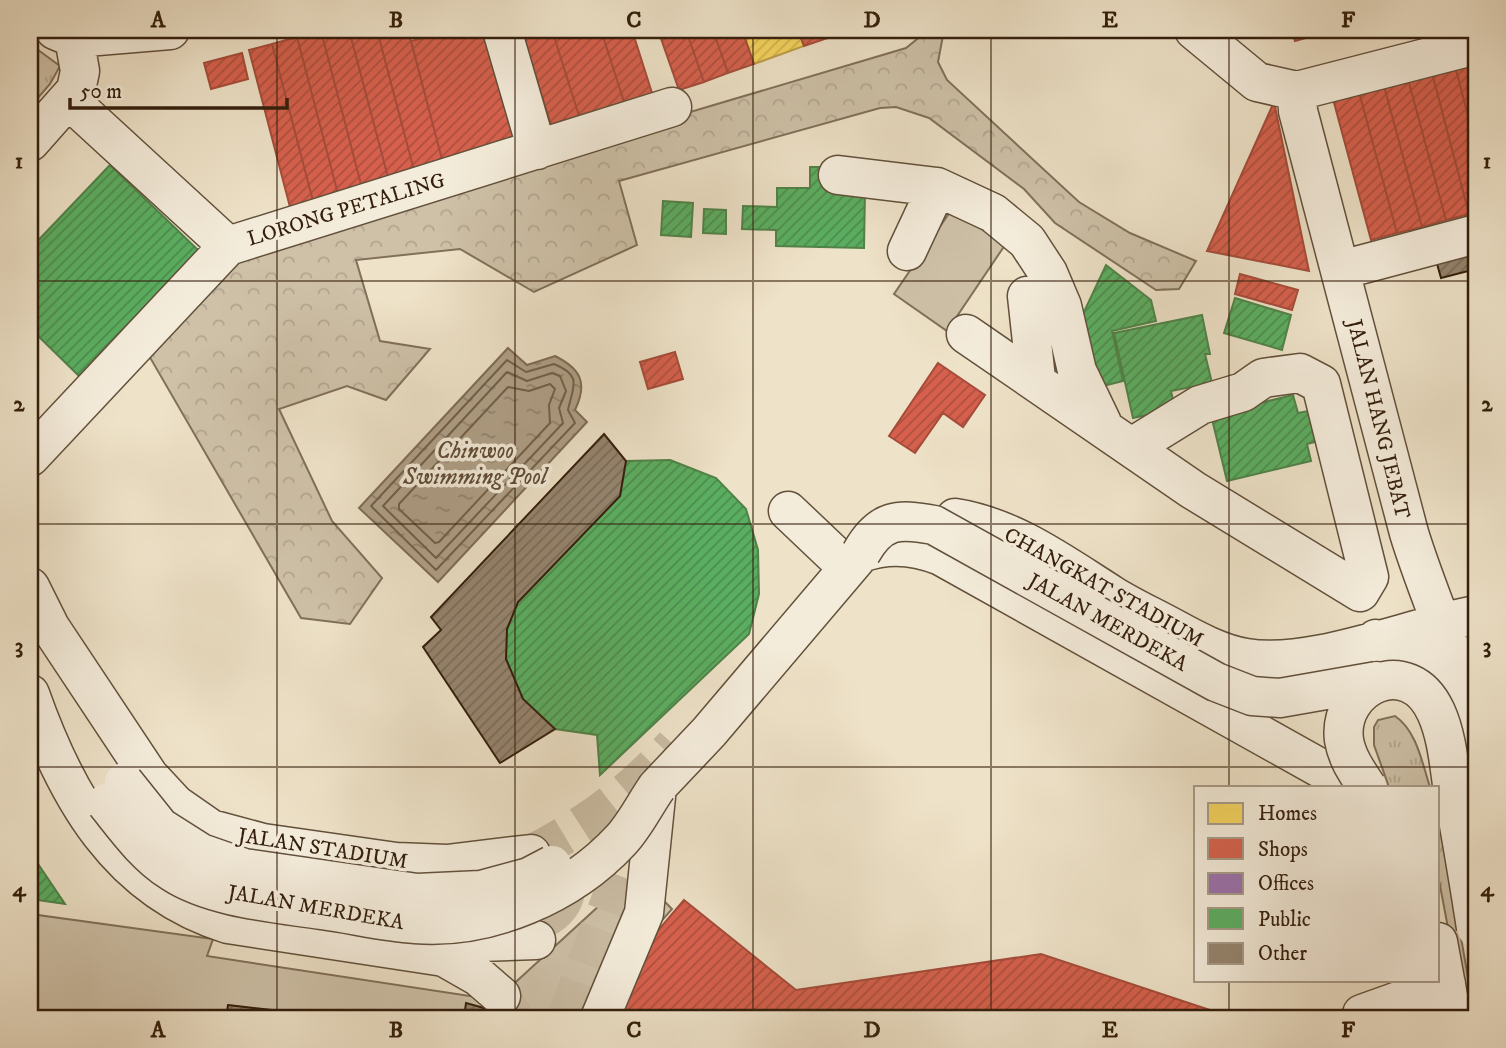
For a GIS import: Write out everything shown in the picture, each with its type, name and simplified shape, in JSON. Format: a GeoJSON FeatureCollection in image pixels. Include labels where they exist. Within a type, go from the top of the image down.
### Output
{"type":"FeatureCollection","features":[{"type":"Feature","properties":{"kind":"street"},"geometry":{"type":"LineString","coordinates":[[30,142],[68,99],[80,79],[65,34],[170,30]]}},
{"type":"Feature","properties":{"kind":"street"},"geometry":{"type":"LineString","coordinates":[[502,30],[537,150]]}},
{"type":"Feature","properties":{"kind":"street"},"geometry":{"type":"LineString","coordinates":[[1194,30],[1257,82],[1297,91],[1476,45]]}},
{"type":"Feature","properties":{"kind":"street","name":"JALAN HANG JEBAT"},"geometry":{"type":"LineString","coordinates":[[1297,91],[1298,111],[1421,576],[1459,619],[1458,674],[1476,741]]}},
{"type":"Feature","properties":{"kind":"street","name":"LORONG PETALING"},"geometry":{"type":"LineString","coordinates":[[68,99],[228,246],[672,107]]}},
{"type":"Feature","properties":{"kind":"street"},"geometry":{"type":"LineString","coordinates":[[838,175],[937,187],[993,213],[1027,241],[1048,273],[1062,306],[1077,371],[1118,437]]}},
{"type":"Feature","properties":{"kind":"street"},"geometry":{"type":"LineString","coordinates":[[907,251],[937,187]]}},
{"type":"Feature","properties":{"kind":"street"},"geometry":{"type":"LineString","coordinates":[[1341,270],[1476,234]]}},
{"type":"Feature","properties":{"kind":"street"},"geometry":{"type":"LineString","coordinates":[[30,457],[228,246]]}},
{"type":"Feature","properties":{"kind":"street"},"geometry":{"type":"LineString","coordinates":[[1027,296],[1036,379]]}},
{"type":"Feature","properties":{"kind":"street"},"geometry":{"type":"LineString","coordinates":[[966,334],[1036,379],[1118,437],[1193,490],[1360,592],[1370,577],[1321,384],[1300,373],[1263,378],[1242,392],[1200,405],[1118,437]]}},
{"type":"Feature","properties":{"kind":"street"},"geometry":{"type":"LineString","coordinates":[[788,511],[855,561]]}},
{"type":"Feature","properties":{"kind":"street","name":"CHANGKAT STADIUM"},"geometry":{"type":"LineString","coordinates":[[955,518],[979,522],[1010,533],[1113,596],[1183,633],[1215,648],[1247,658],[1317,654],[1459,619]]}},
{"type":"Feature","properties":{"kind":"street","name":"JALAN MERDEKA"},"geometry":{"type":"LineString","coordinates":[[50,627],[138,844],[173,873],[235,897],[416,924],[450,924],[500,914],[546,897],[593,867],[623,838],[657,787],[709,732],[855,561],[870,537],[882,527],[899,521],[934,524],[1216,682],[1252,696],[1280,698],[1399,679],[1418,686],[1436,712],[1447,751],[1476,928]]}},
{"type":"Feature","properties":{"kind":"street"},"geometry":{"type":"LineString","coordinates":[[1362,544],[1409,533]]}},
{"type":"Feature","properties":{"kind":"street","name":"JALAN MERDEKA"},"geometry":{"type":"LineString","coordinates":[[855,561],[875,548],[907,546],[941,556],[1352,786]]}},
{"type":"Feature","properties":{"kind":"street"},"geometry":{"type":"LineString","coordinates":[[1421,576],[1376,639],[1458,674]]}},
{"type":"Feature","properties":{"kind":"street","name":"JALAN STADIUM"},"geometry":{"type":"LineString","coordinates":[[30,587],[50,627],[149,776],[175,804],[211,829],[263,843],[396,862],[447,864],[531,854]]}},
{"type":"Feature","properties":{"kind":"street","name":"JALAN MERDEKA"},"geometry":{"type":"LineString","coordinates":[[30,674],[115,792]]}},
{"type":"Feature","properties":{"kind":"street"},"geometry":{"type":"LineString","coordinates":[[1366,786],[1350,760],[1344,726],[1360,695],[1377,681]]}},
{"type":"Feature","properties":{"kind":"street"},"geometry":{"type":"LineString","coordinates":[[30,694],[73,796],[138,877],[198,915],[228,924],[444,957],[479,977],[501,996]]}},
{"type":"Feature","properties":{"kind":"street"},"geometry":{"type":"LineString","coordinates":[[600,1018],[644,913],[657,787]]}},
{"type":"Feature","properties":{"kind":"street"},"geometry":{"type":"LineString","coordinates":[[388,948],[447,941],[536,940]]}},
{"type":"Feature","properties":{"kind":"street"},"geometry":{"type":"LineString","coordinates":[[1357,1017],[1438,982]]}},
{"type":"Feature","properties":{"kind":"green space"},"geometry":{"type":"Polygon","coordinates":[[[944,30],[938,62],[947,80],[1079,202],[1130,233],[1196,261],[1179,289],[1156,290],[1055,223],[1024,189],[929,118],[896,107],[880,108],[619,181],[637,245],[534,292],[460,249],[356,260],[380,341],[430,349],[386,400],[347,386],[279,409],[332,521],[382,578],[350,624],[301,618],[148,354],[252,242],[906,48],[927,31],[944,30]]]}},
{"type":"Feature","properties":{"kind":"green space"},"geometry":{"type":"Polygon","coordinates":[[[30,44],[60,66],[50,84],[30,107],[30,44]]]}},
{"type":"Feature","properties":{"kind":"green space"},"geometry":{"type":"Polygon","coordinates":[[[952,209],[1005,245],[947,331],[894,294],[952,209]]]}},
{"type":"Feature","properties":{"kind":"green space"},"geometry":{"type":"Polygon","coordinates":[[[1395,716],[1409,730],[1430,786],[1389,786],[1374,745],[1374,727],[1378,720],[1395,716]]]}},
{"type":"Feature","properties":{"kind":"green space"},"geometry":{"type":"Polygon","coordinates":[[[1440,821],[1475,1018],[1465,1018],[1440,886],[1440,821]]]}},
{"type":"Feature","properties":{"kind":"green space"},"geometry":{"type":"Polygon","coordinates":[[[636,872],[672,909],[642,943],[614,1018],[30,1018],[30,914],[213,939],[207,956],[496,1000],[636,872]]]}},
{"type":"Feature","properties":{"kind":"water","name":"Chinwoo Swimming Pool"},"geometry":{"type":"Polygon","coordinates":[[[508,348],[527,365],[555,356],[571,366],[581,384],[575,410],[587,422],[438,582],[359,508],[508,348]]]}},
{"type":"Feature","properties":{"kind":"building: Homes"},"geometry":{"type":"Polygon","coordinates":[[[742,30],[798,30],[804,46],[754,64],[742,30]]]}},
{"type":"Feature","properties":{"kind":"building: Shops"},"geometry":{"type":"Polygon","coordinates":[[[349,30],[389,181],[362,188],[321,31],[349,30]]]}},
{"type":"Feature","properties":{"kind":"building: Shops"},"geometry":{"type":"Polygon","coordinates":[[[349,30],[377,30],[415,174],[389,181],[349,30]]]}},
{"type":"Feature","properties":{"kind":"building: Shops"},"geometry":{"type":"Polygon","coordinates":[[[377,30],[408,30],[444,167],[415,174],[377,30]]]}},
{"type":"Feature","properties":{"kind":"building: Shops"},"geometry":{"type":"Polygon","coordinates":[[[455,30],[486,30],[517,147],[444,167],[411,41],[455,30]]]}},
{"type":"Feature","properties":{"kind":"building: Shops"},"geometry":{"type":"Polygon","coordinates":[[[521,30],[552,30],[580,119],[552,128],[521,30]]]}},
{"type":"Feature","properties":{"kind":"building: Shops"},"geometry":{"type":"Polygon","coordinates":[[[552,30],[601,30],[625,105],[580,119],[552,30]]]}},
{"type":"Feature","properties":{"kind":"building: Shops"},"geometry":{"type":"Polygon","coordinates":[[[601,30],[632,30],[653,96],[625,105],[601,30]]]}},
{"type":"Feature","properties":{"kind":"building: Shops"},"geometry":{"type":"Polygon","coordinates":[[[658,30],[686,30],[704,82],[679,90],[658,30]]]}},
{"type":"Feature","properties":{"kind":"building: Shops"},"geometry":{"type":"Polygon","coordinates":[[[686,30],[713,30],[728,73],[704,82],[686,30]]]}},
{"type":"Feature","properties":{"kind":"building: Shops"},"geometry":{"type":"Polygon","coordinates":[[[713,30],[742,30],[754,64],[728,73],[713,30]]]}},
{"type":"Feature","properties":{"kind":"building: Shops"},"geometry":{"type":"Polygon","coordinates":[[[798,30],[825,30],[828,38],[804,46],[798,30]]]}},
{"type":"Feature","properties":{"kind":"building: Shops"},"geometry":{"type":"Polygon","coordinates":[[[825,30],[851,30],[828,38],[825,30]]]}},
{"type":"Feature","properties":{"kind":"building: Shops"},"geometry":{"type":"Polygon","coordinates":[[[1291,30],[1319,30],[1320,34],[1295,41],[1291,30]]]}},
{"type":"Feature","properties":{"kind":"building: Shops"},"geometry":{"type":"Polygon","coordinates":[[[321,31],[362,188],[338,194],[297,37],[321,31]]]}},
{"type":"Feature","properties":{"kind":"building: Shops"},"geometry":{"type":"Polygon","coordinates":[[[297,37],[338,194],[313,201],[272,44],[297,37]]]}},
{"type":"Feature","properties":{"kind":"building: Shops"},"geometry":{"type":"Polygon","coordinates":[[[272,44],[313,201],[290,207],[249,50],[272,44]]]}},
{"type":"Feature","properties":{"kind":"building: Shops"},"geometry":{"type":"Polygon","coordinates":[[[242,53],[248,79],[211,89],[204,63],[242,53]]]}},
{"type":"Feature","properties":{"kind":"building: Shops"},"geometry":{"type":"Polygon","coordinates":[[[1476,61],[1476,146],[1455,66],[1476,61]]]}},
{"type":"Feature","properties":{"kind":"building: Shops"},"geometry":{"type":"Polygon","coordinates":[[[1455,66],[1476,146],[1476,212],[1469,214],[1432,73],[1455,66]]]}},
{"type":"Feature","properties":{"kind":"building: Shops"},"geometry":{"type":"Polygon","coordinates":[[[1432,73],[1469,214],[1446,220],[1408,79],[1432,73]]]}},
{"type":"Feature","properties":{"kind":"building: Shops"},"geometry":{"type":"Polygon","coordinates":[[[1408,79],[1446,220],[1422,227],[1384,86],[1408,79]]]}},
{"type":"Feature","properties":{"kind":"building: Shops"},"geometry":{"type":"Polygon","coordinates":[[[1384,86],[1422,227],[1397,233],[1359,92],[1384,86]]]}},
{"type":"Feature","properties":{"kind":"building: Shops"},"geometry":{"type":"Polygon","coordinates":[[[1359,92],[1397,233],[1371,240],[1333,99],[1359,92]]]}},
{"type":"Feature","properties":{"kind":"building: Shops"},"geometry":{"type":"Polygon","coordinates":[[[1274,102],[1309,271],[1207,251],[1274,102]]]}},
{"type":"Feature","properties":{"kind":"building: Shops"},"geometry":{"type":"Polygon","coordinates":[[[1240,274],[1298,290],[1292,310],[1235,294],[1240,274]]]}},
{"type":"Feature","properties":{"kind":"building: Shops"},"geometry":{"type":"Polygon","coordinates":[[[675,352],[683,379],[648,389],[640,362],[675,352]]]}},
{"type":"Feature","properties":{"kind":"building: Shops"},"geometry":{"type":"Polygon","coordinates":[[[938,363],[985,395],[963,427],[943,413],[915,453],[889,436],[938,363]]]}},
{"type":"Feature","properties":{"kind":"building: Shops"},"geometry":{"type":"Polygon","coordinates":[[[684,900],[796,990],[1041,954],[1234,1018],[617,1018],[644,947],[684,900]]]}},
{"type":"Feature","properties":{"kind":"building: Offices"},"geometry":{"type":"Polygon","coordinates":[[[1476,355],[1476,385],[1468,357],[1476,355]]]}},
{"type":"Feature","properties":{"kind":"building: Public"},"geometry":{"type":"Polygon","coordinates":[[[110,165],[198,250],[79,376],[30,328],[30,249],[110,165]]]}},
{"type":"Feature","properties":{"kind":"building: Public"},"geometry":{"type":"Polygon","coordinates":[[[810,167],[836,167],[865,190],[864,248],[776,246],[776,230],[742,229],[743,206],[777,207],[777,188],[810,188],[810,167]]]}},
{"type":"Feature","properties":{"kind":"building: Public"},"geometry":{"type":"Polygon","coordinates":[[[663,201],[693,203],[691,237],[661,235],[663,201]]]}},
{"type":"Feature","properties":{"kind":"building: Public"},"geometry":{"type":"Polygon","coordinates":[[[704,209],[726,210],[726,234],[703,233],[704,209]]]}},
{"type":"Feature","properties":{"kind":"building: Public"},"geometry":{"type":"Polygon","coordinates":[[[1106,265],[1151,300],[1156,321],[1112,331],[1123,381],[1099,387],[1082,316],[1106,265]]]}},
{"type":"Feature","properties":{"kind":"building: Public"},"geometry":{"type":"Polygon","coordinates":[[[1235,298],[1291,315],[1282,350],[1224,333],[1235,298]]]}},
{"type":"Feature","properties":{"kind":"building: Public"},"geometry":{"type":"Polygon","coordinates":[[[1202,315],[1210,354],[1205,354],[1212,383],[1171,391],[1175,409],[1133,418],[1114,333],[1202,315]]]}},
{"type":"Feature","properties":{"kind":"building: Public"},"geometry":{"type":"Polygon","coordinates":[[[1293,395],[1298,413],[1319,409],[1326,439],[1307,444],[1311,461],[1227,481],[1211,415],[1293,395]]]}},
{"type":"Feature","properties":{"kind":"building: Public"},"geometry":{"type":"Polygon","coordinates":[[[670,460],[716,478],[746,509],[758,550],[759,594],[749,634],[600,775],[597,735],[555,729],[523,699],[506,659],[507,629],[518,602],[620,496],[626,461],[670,460]]]}},
{"type":"Feature","properties":{"kind":"building: Public"},"geometry":{"type":"Polygon","coordinates":[[[30,852],[65,904],[30,899],[30,852]]]}},
{"type":"Feature","properties":{"kind":"building: Other"},"geometry":{"type":"Polygon","coordinates":[[[1476,243],[1476,269],[1441,278],[1434,253],[1476,243]]]}},
{"type":"Feature","properties":{"kind":"building: Other"},"geometry":{"type":"Polygon","coordinates":[[[604,434],[626,461],[620,496],[518,602],[507,629],[506,659],[523,699],[555,729],[500,763],[423,647],[441,630],[431,617],[604,434]]]}},
{"type":"Feature","properties":{"kind":"building: Other"},"geometry":{"type":"Polygon","coordinates":[[[466,1003],[484,1008],[484,1018],[464,1018],[466,1003]]]}},
{"type":"Feature","properties":{"kind":"building: Other"},"geometry":{"type":"Polygon","coordinates":[[[228,1005],[271,1010],[271,1018],[226,1018],[228,1005]]]}},
{"type":"Feature","properties":{"kind":"tunnel"},"geometry":{"type":"LineString","coordinates":[[531,854],[571,832],[608,806],[642,778],[674,745]]}},
{"type":"Feature","properties":{"kind":"tunnel"},"geometry":{"type":"LineString","coordinates":[[566,1018],[630,847],[638,814]]}},
{"type":"Feature","properties":{"kind":"tunnel"},"geometry":{"type":"LineString","coordinates":[[489,937],[532,925],[556,911],[567,887],[565,870]]}},
{"type":"Feature","properties":{"kind":"tunnel"},"geometry":{"type":"LineString","coordinates":[[501,996],[515,1018]]}}]}
